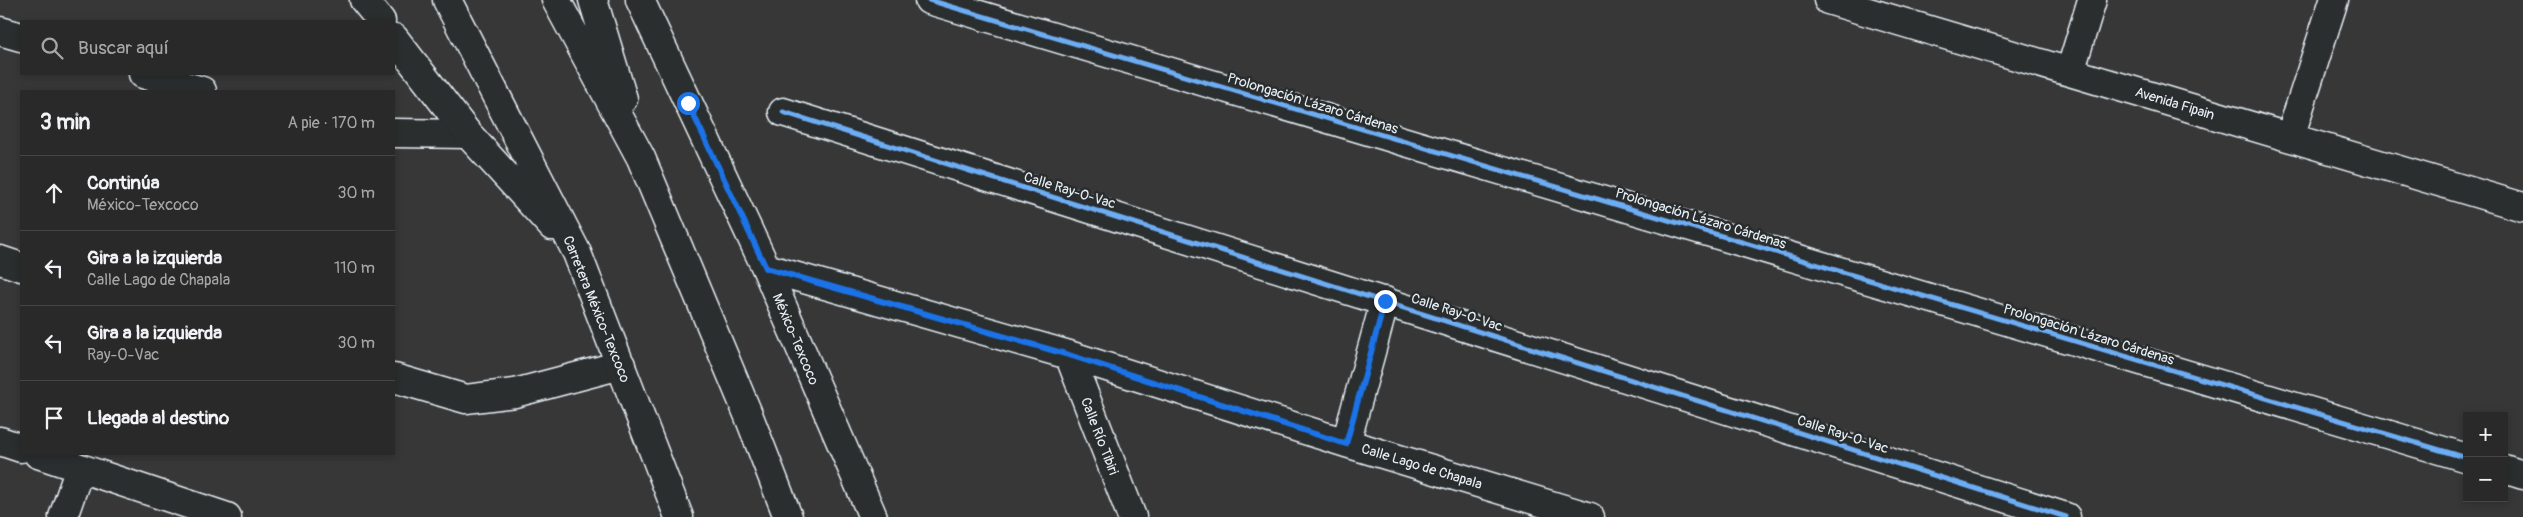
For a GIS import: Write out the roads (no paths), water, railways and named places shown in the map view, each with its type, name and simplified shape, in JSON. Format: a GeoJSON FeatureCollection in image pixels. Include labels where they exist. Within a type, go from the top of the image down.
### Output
{"type":"FeatureCollection","features":[{"type":"Feature","properties":{"kind":"main road"},"geometry":{"type":"LineString","coordinates":[[364,0],[380,20]]}},
{"type":"Feature","properties":{"kind":"main road","name":"Carretera México-Texcoco"},"geometry":{"type":"LineString","coordinates":[[447,0],[577,252],[679,517]]}},
{"type":"Feature","properties":{"kind":"main road"},"geometry":{"type":"LineString","coordinates":[[556,0],[641,158],[748,414],[788,517]]}},
{"type":"Feature","properties":{"kind":"main road"},"geometry":{"type":"LineString","coordinates":[[593,0],[641,158]]}},
{"type":"Feature","properties":{"kind":"main road","name":"México-Texcoco"},"geometry":{"type":"LineString","coordinates":[[640,0],[766,268],[873,517]]}},
{"type":"Feature","properties":{"kind":"main road","name":"Prolongación Lázaro Cárdenas"},"geometry":{"type":"LineString","coordinates":[[928,0],[2464,457]]}},
{"type":"Feature","properties":{"kind":"main road"},"geometry":{"type":"LineString","coordinates":[[2070,72],[2092,0]]}},
{"type":"Feature","properties":{"kind":"main road"},"geometry":{"type":"LineString","coordinates":[[2290,137],[2334,0]]}},
{"type":"Feature","properties":{"kind":"main road","name":"Avenida Fipain"},"geometry":{"type":"LineString","coordinates":[[1840,2],[2523,207]]}},
{"type":"Feature","properties":{"kind":"main road"},"geometry":{"type":"LineString","coordinates":[[0,31],[20,37]]}},
{"type":"Feature","properties":{"kind":"main road"},"geometry":{"type":"LineString","coordinates":[[395,39],[468,134],[577,252]]}},
{"type":"Feature","properties":{"kind":"main road"},"geometry":{"type":"LineString","coordinates":[[146,75],[199,90]]}},
{"type":"Feature","properties":{"kind":"main road","name":"Calle Ray-O-Vac"},"geometry":{"type":"LineString","coordinates":[[783,112],[2066,517]]}},
{"type":"Feature","properties":{"kind":"main road"},"geometry":{"type":"LineString","coordinates":[[395,133],[468,134]]}},
{"type":"Feature","properties":{"kind":"main road"},"geometry":{"type":"LineString","coordinates":[[0,260],[20,266]]}},
{"type":"Feature","properties":{"kind":"main road","name":"Calle Lago de Chapala"},"geometry":{"type":"LineString","coordinates":[[766,268],[1069,355],[1346,444],[1590,517]]}},
{"type":"Feature","properties":{"kind":"main road"},"geometry":{"type":"LineString","coordinates":[[1346,444],[1385,301]]}},
{"type":"Feature","properties":{"kind":"main road","name":"Calle Río Tibiri"},"geometry":{"type":"LineString","coordinates":[[1069,355],[1132,517]]}},
{"type":"Feature","properties":{"kind":"main road"},"geometry":{"type":"LineString","coordinates":[[395,378],[466,399],[515,393],[621,365]]}},
{"type":"Feature","properties":{"kind":"main road"},"geometry":{"type":"LineString","coordinates":[[0,441],[20,448]]}},
{"type":"Feature","properties":{"kind":"main road"},"geometry":{"type":"LineString","coordinates":[[41,455],[227,517]]}},
{"type":"Feature","properties":{"kind":"main road"},"geometry":{"type":"LineString","coordinates":[[63,517],[80,468]]}},
{"type":"Feature","properties":{"kind":"main road"},"geometry":{"type":"LineString","coordinates":[[2508,470],[2523,475]]}}]}
